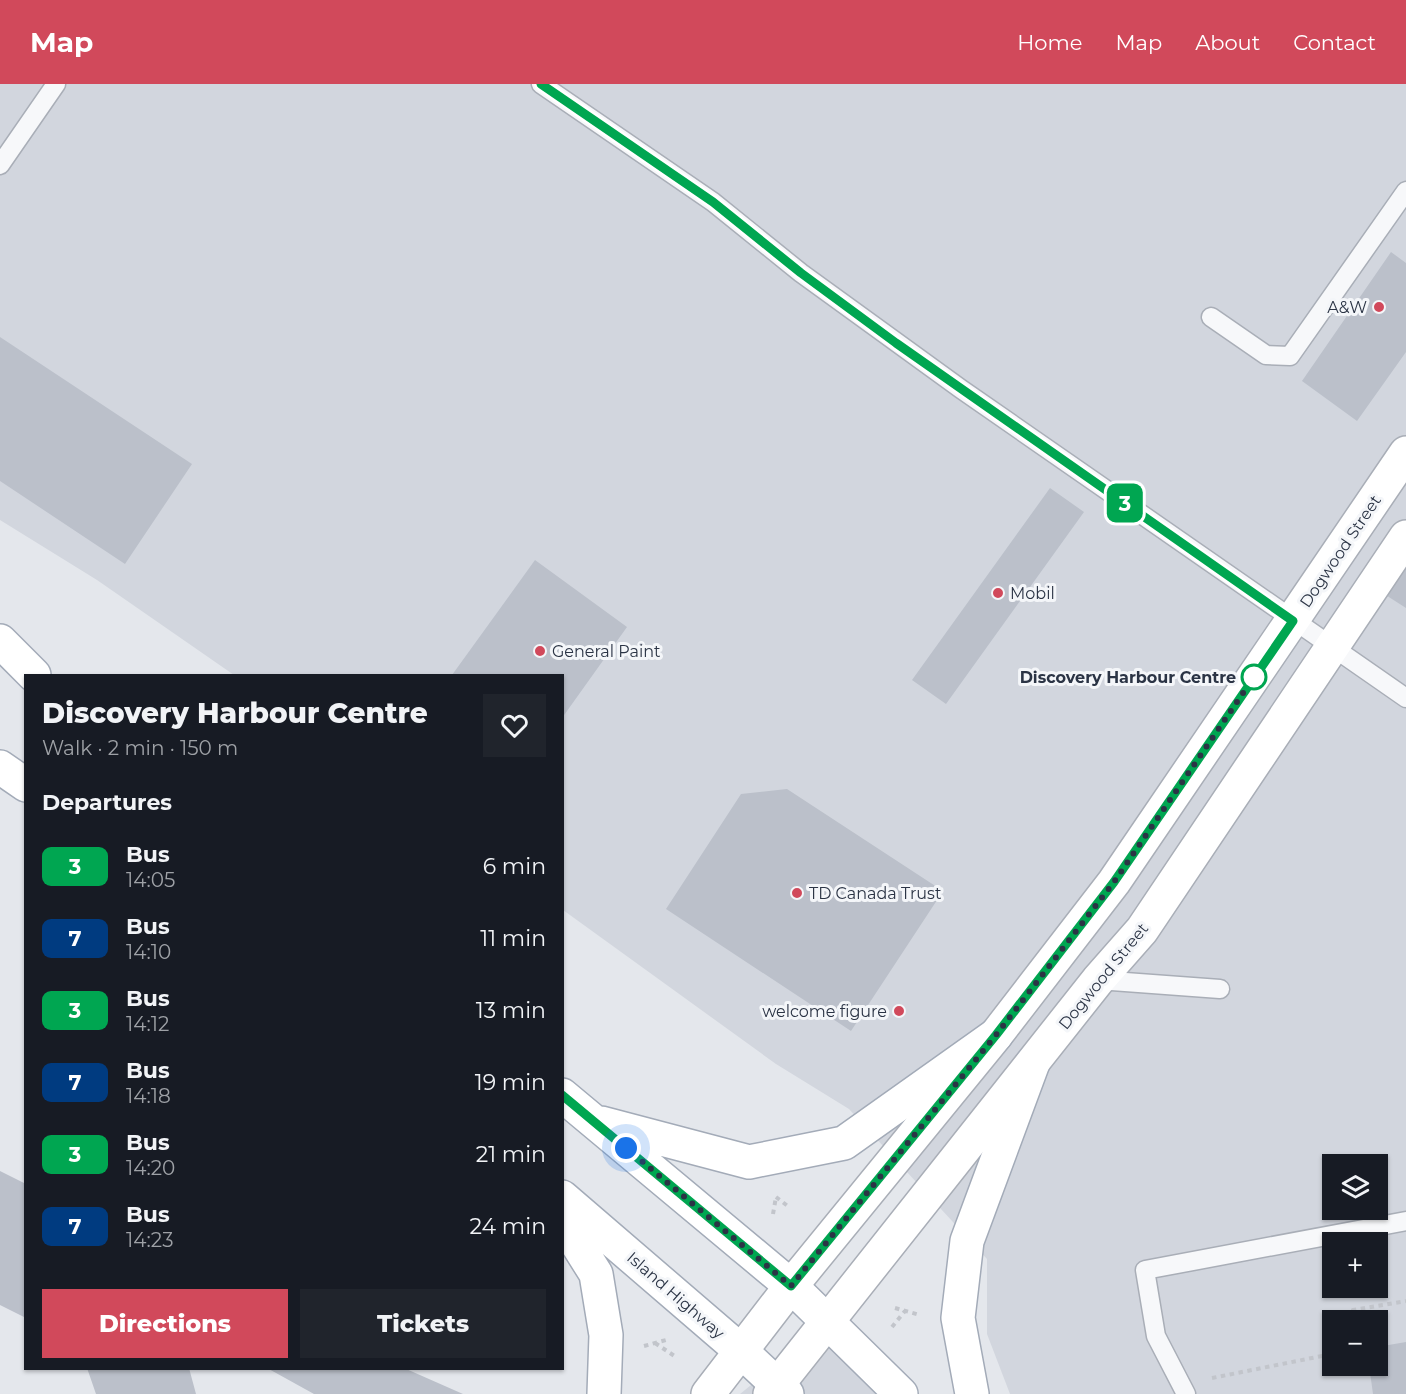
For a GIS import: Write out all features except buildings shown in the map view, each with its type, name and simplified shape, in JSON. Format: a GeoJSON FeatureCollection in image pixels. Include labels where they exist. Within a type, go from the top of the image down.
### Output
{"type":"FeatureCollection","features":[{"type":"Feature","properties":{"kind":"main road","name":"Dogwood Street"},"geometry":{"type":"LineString","coordinates":[[708,1394],[791,1286],[996,1035],[1114,882],[1406,453]]}},
{"type":"Feature","properties":{"kind":"main road","name":"Dogwood Street"},"geometry":{"type":"LineString","coordinates":[[778,1391],[829,1322],[1098,980],[1142,930],[1406,537]]}},
{"type":"Feature","properties":{"kind":"main road"},"geometry":{"type":"LineString","coordinates":[[0,641],[33,674]]}},
{"type":"Feature","properties":{"kind":"main road"},"geometry":{"type":"LineString","coordinates":[[0,671],[24,687]]}},
{"type":"Feature","properties":{"kind":"main road"},"geometry":{"type":"LineString","coordinates":[[0,767],[24,784]]}},
{"type":"Feature","properties":{"kind":"main road"},"geometry":{"type":"LineString","coordinates":[[592,1120],[749,1162],[843,1143],[996,1035]]}},
{"type":"Feature","properties":{"kind":"main road"},"geometry":{"type":"LineString","coordinates":[[972,1394],[958,1318],[967,1241],[1033,1063]]}},
{"type":"Feature","properties":{"kind":"main road"},"geometry":{"type":"LineString","coordinates":[[564,1097],[791,1286],[901,1394]]}},
{"type":"Feature","properties":{"kind":"main road","name":"Island Highway"},"geometry":{"type":"LineString","coordinates":[[564,1199],[741,1351],[778,1391]]}},
{"type":"Feature","properties":{"kind":"main road"},"geometry":{"type":"LineString","coordinates":[[564,1223],[596,1274],[606,1335],[604,1394]]}},
{"type":"Feature","properties":{"kind":"lane"},"geometry":{"type":"LineString","coordinates":[[0,165],[56,84]]}},
{"type":"Feature","properties":{"kind":"lane"},"geometry":{"type":"LineString","coordinates":[[541,84],[713,202],[801,273],[896,343],[1406,698]]}},
{"type":"Feature","properties":{"kind":"lane"},"geometry":{"type":"LineString","coordinates":[[1211,317],[1266,355],[1290,356],[1406,191]]}},
{"type":"Feature","properties":{"kind":"lane"},"geometry":{"type":"LineString","coordinates":[[1098,980],[1220,989]]}},
{"type":"Feature","properties":{"kind":"lane"},"geometry":{"type":"LineString","coordinates":[[1185,1394],[1156,1336],[1145,1270],[1406,1221]]}},
{"type":"Feature","properties":{"kind":"path"},"geometry":{"type":"LineString","coordinates":[[776,1196],[789,1207]]}},
{"type":"Feature","properties":{"kind":"path"},"geometry":{"type":"LineString","coordinates":[[1353,1310],[1406,1301]]}},
{"type":"Feature","properties":{"kind":"path"},"geometry":{"type":"LineString","coordinates":[[895,1308],[924,1317]]}},
{"type":"Feature","properties":{"kind":"path"},"geometry":{"type":"LineString","coordinates":[[892,1327],[905,1311]]}},
{"type":"Feature","properties":{"kind":"path"},"geometry":{"type":"LineString","coordinates":[[643,1347],[667,1339]]}},
{"type":"Feature","properties":{"kind":"path"},"geometry":{"type":"LineString","coordinates":[[654,1343],[676,1357]]}},
{"type":"Feature","properties":{"kind":"path"},"geometry":{"type":"LineString","coordinates":[[1206,1382],[1215,1376],[1322,1356]]}},
{"type":"Feature","properties":{"kind":"shaded area"},"geometry":{"type":"Polygon","coordinates":[[[0,84],[1406,84],[1406,1394],[1010,1394],[987,1334],[987,1259],[849,1109],[776,1064],[564,911],[564,674],[233,674],[97,580],[0,520],[0,84]]]}},
{"type":"Feature","properties":{"kind":"shaded area"},"geometry":{"type":"Polygon","coordinates":[[[829,1322],[899,1394],[740,1394],[829,1322]]]}},
{"type":"Feature","properties":{"kind":"bus line","name":"3"},"geometry":{"type":"LineString","coordinates":[[541,84],[713,202],[801,273],[896,343],[1293,621],[1114,882],[996,1035],[791,1286],[564,1097]]}},
{"type":"Feature","properties":{"kind":"place","name":"A&W"},"geometry":{"type":"Point","coordinates":[1379,307]}},
{"type":"Feature","properties":{"kind":"place","name":"Mobil"},"geometry":{"type":"Point","coordinates":[998,593]}},
{"type":"Feature","properties":{"kind":"place","name":"General Paint"},"geometry":{"type":"Point","coordinates":[540,651]}},
{"type":"Feature","properties":{"kind":"place","name":"Discovery Harbour Centre"},"geometry":{"type":"Point","coordinates":[1254,677]}},
{"type":"Feature","properties":{"kind":"place","name":"TD Canada Trust"},"geometry":{"type":"Point","coordinates":[797,893]}},
{"type":"Feature","properties":{"kind":"place","name":"welcome figure"},"geometry":{"type":"Point","coordinates":[899,1011]}},
{"type":"Feature","properties":{"kind":"route"},"geometry":{"type":"LineString","coordinates":[[626,1148],[791,1286],[996,1035],[1114,882],[1254,677]]}}]}
